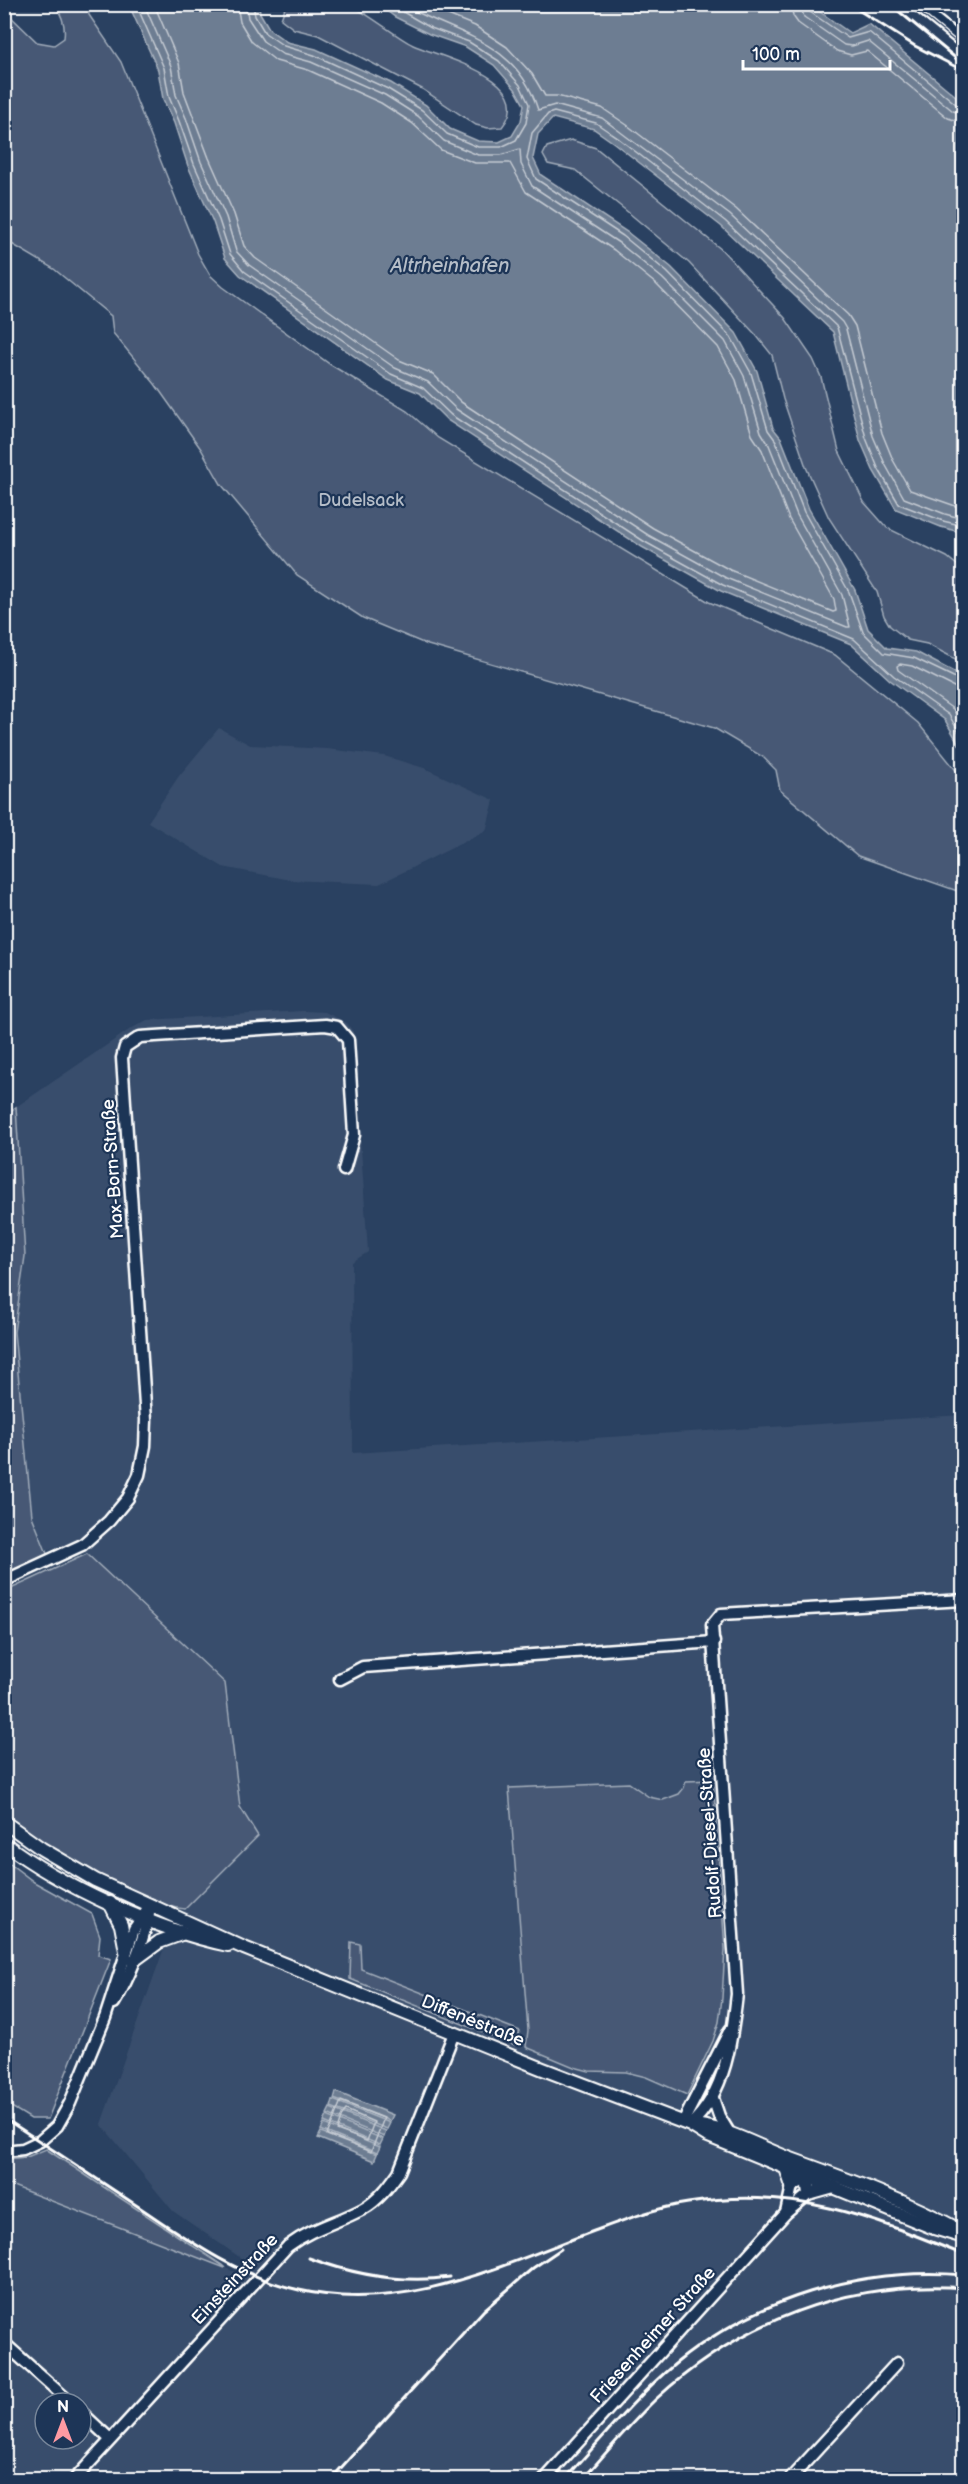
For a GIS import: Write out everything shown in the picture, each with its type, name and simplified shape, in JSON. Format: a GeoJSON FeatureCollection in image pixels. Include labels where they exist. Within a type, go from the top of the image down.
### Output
{"type":"FeatureCollection","features":[{"type":"Feature","properties":{"kind":"main road","name":"Diffenéstraße"},"geometry":{"type":"LineString","coordinates":[[4,1822],[42,1849],[95,1880],[244,1948],[687,2124],[706,2136],[786,2168],[806,2170]]}},
{"type":"Feature","properties":{"kind":"main road","name":"Diffenéstraße"},"geometry":{"type":"LineString","coordinates":[[4,1843],[60,1877],[110,1903],[182,1934],[244,1948]]}},
{"type":"Feature","properties":{"kind":"main road"},"geometry":{"type":"LineString","coordinates":[[110,1903],[121,1924],[129,1956],[182,1934]]}},
{"type":"Feature","properties":{"kind":"main road","name":"Diffenéstraße"},"geometry":{"type":"LineString","coordinates":[[687,2124],[710,2126],[730,2134],[806,2170],[834,2187],[934,2228],[963,2237]]}},
{"type":"Feature","properties":{"kind":"main road"},"geometry":{"type":"LineString","coordinates":[[786,2168],[792,2187]]}},
{"type":"Feature","properties":{"kind":"main road"},"geometry":{"type":"LineString","coordinates":[[792,2187],[806,2170],[820,2169],[897,2200],[963,2232]]}},
{"type":"Feature","properties":{"kind":"main road"},"geometry":{"type":"LineString","coordinates":[[806,2170],[809,2194],[834,2187]]}},
{"type":"Feature","properties":{"kind":"street"},"geometry":{"type":"LineString","coordinates":[[916,4],[963,43]]}},
{"type":"Feature","properties":{"kind":"street","name":"Max-Born-Straße"},"geometry":{"type":"LineString","coordinates":[[4,1581],[82,1545],[109,1521],[128,1498],[142,1466],[146,1420],[122,1058],[125,1047],[140,1037],[325,1025],[337,1027],[348,1040],[354,1135],[344,1170]]}},
{"type":"Feature","properties":{"kind":"street","name":"Rudolf-Diesel-Straße"},"geometry":{"type":"LineString","coordinates":[[687,2124],[704,2113],[732,2043],[737,1994],[712,1625],[721,1614],[963,1600]]}},
{"type":"Feature","properties":{"kind":"street"},"geometry":{"type":"LineString","coordinates":[[340,1679],[363,1666],[714,1642]]}},
{"type":"Feature","properties":{"kind":"street"},"geometry":{"type":"LineString","coordinates":[[4,2151],[23,2150],[40,2141],[57,2126],[70,2103],[105,2018],[122,1990],[129,1956],[150,1905]]}},
{"type":"Feature","properties":{"kind":"street","name":"Rudolf-Diesel-Straße"},"geometry":{"type":"LineString","coordinates":[[687,2124],[734,2021]]}},
{"type":"Feature","properties":{"kind":"street","name":"Einsteinstraße"},"geometry":{"type":"LineString","coordinates":[[74,2480],[288,2246],[306,2233],[364,2208],[385,2192],[399,2172],[454,2033]]}},
{"type":"Feature","properties":{"kind":"street"},"geometry":{"type":"LineString","coordinates":[[712,2095],[719,2116],[730,2134]]}},
{"type":"Feature","properties":{"kind":"street","name":"Friesenheimer Straße"},"geometry":{"type":"LineString","coordinates":[[786,2213],[792,2187]]}},
{"type":"Feature","properties":{"kind":"street","name":"Friesenheimer Straße"},"geometry":{"type":"LineString","coordinates":[[544,2480],[786,2213],[809,2194]]}},
{"type":"Feature","properties":{"kind":"street"},"geometry":{"type":"LineString","coordinates":[[4,2343],[58,2391]]}},
{"type":"Feature","properties":{"kind":"street"},"geometry":{"type":"LineString","coordinates":[[789,2480],[897,2363]]}},
{"type":"Feature","properties":{"kind":"street"},"geometry":{"type":"LineString","coordinates":[[93,2423],[110,2439]]}},
{"type":"Feature","properties":{"kind":"shaded area"},"geometry":{"type":"Polygon","coordinates":[[[219,728],[250,745],[327,749],[384,756],[424,768],[494,800],[486,831],[379,884],[291,880],[223,867],[148,822],[179,776],[219,728]]]}},
{"type":"Feature","properties":{"kind":"shaded area"},"geometry":{"type":"Polygon","coordinates":[[[303,1011],[325,1012],[347,1023],[353,1032],[368,1252],[352,1262],[353,1453],[963,1415],[963,2479],[5,2479],[4,2183],[243,2275],[251,2265],[173,2211],[101,2124],[163,1951],[185,1909],[258,1835],[240,1807],[225,1683],[74,1542],[47,1551],[32,1516],[14,1332],[25,1256],[16,1107],[147,1020],[303,1011]]]}},
{"type":"Feature","properties":{"kind":"green space"},"geometry":{"type":"Polygon","coordinates":[[[331,3],[352,6],[413,45],[482,73],[498,84],[508,96],[510,110],[502,127],[488,128],[476,125],[422,89],[318,35],[294,29],[281,19],[286,5],[331,3]]]}},
{"type":"Feature","properties":{"kind":"green space","name":"Dudelsack"},"geometry":{"type":"Polygon","coordinates":[[[55,5],[88,5],[89,15],[121,62],[198,254],[210,275],[223,287],[331,365],[407,411],[438,438],[709,602],[835,655],[918,723],[963,779],[963,893],[858,856],[780,790],[776,770],[763,757],[714,728],[428,645],[363,618],[297,575],[221,484],[201,449],[155,384],[113,333],[111,316],[54,269],[5,240],[5,11],[37,42],[54,45],[64,38],[63,20],[55,5]]]}},
{"type":"Feature","properties":{"kind":"green space"},"geometry":{"type":"Polygon","coordinates":[[[571,140],[596,148],[722,250],[785,318],[813,359],[821,377],[839,451],[864,502],[887,528],[947,557],[963,570],[963,663],[927,644],[908,640],[890,626],[884,616],[877,592],[829,518],[806,467],[783,399],[772,355],[689,263],[575,170],[548,164],[543,155],[547,147],[571,140]]]}},
{"type":"Feature","properties":{"kind":"green space"},"geometry":{"type":"Polygon","coordinates":[[[16,1107],[25,1256],[14,1332],[32,1516],[50,1561],[5,1581],[4,1116],[16,1107]]]}},
{"type":"Feature","properties":{"kind":"green space"},"geometry":{"type":"Polygon","coordinates":[[[87,1554],[225,1683],[240,1807],[258,1836],[185,1909],[160,1903],[119,1885],[68,1858],[5,1816],[4,1592],[87,1554]]]}},
{"type":"Feature","properties":{"kind":"green space"},"geometry":{"type":"Polygon","coordinates":[[[713,1780],[725,1949],[722,1998],[719,2022],[713,2041],[687,2095],[646,2077],[626,2072],[589,2071],[526,2047],[528,2030],[509,1788],[629,1783],[649,1797],[663,1800],[679,1794],[686,1781],[713,1780]]]}},
{"type":"Feature","properties":{"kind":"green space"},"geometry":{"type":"Polygon","coordinates":[[[5,1860],[34,1882],[92,1914],[100,1936],[98,1955],[111,1959],[48,2119],[31,2119],[5,2103],[5,1860]]]}},
{"type":"Feature","properties":{"kind":"green space"},"geometry":{"type":"Polygon","coordinates":[[[351,1942],[360,1944],[361,1969],[520,2031],[515,2045],[350,1979],[351,1942]]]}},
{"type":"Feature","properties":{"kind":"green space"},"geometry":{"type":"Polygon","coordinates":[[[46,2149],[225,2268],[5,2183],[5,2159],[27,2157],[46,2149]]]}},
{"type":"Feature","properties":{"kind":"water","name":"Altrheinhafen"},"geometry":{"type":"Polygon","coordinates":[[[129,5],[259,5],[260,13],[270,30],[287,42],[316,49],[391,83],[426,105],[450,129],[478,141],[499,142],[512,136],[521,121],[524,105],[515,89],[494,65],[466,47],[429,34],[395,17],[379,5],[810,5],[850,33],[869,24],[963,102],[963,533],[896,509],[873,470],[860,440],[833,332],[721,226],[594,129],[553,118],[538,134],[533,158],[541,175],[627,232],[671,267],[736,333],[757,371],[773,428],[781,438],[809,509],[855,590],[868,629],[887,648],[916,652],[963,677],[963,751],[945,720],[890,680],[851,644],[721,591],[642,547],[447,420],[420,393],[388,380],[240,275],[225,258],[213,222],[188,166],[174,123],[163,99],[158,70],[129,5]]]}},
{"type":"Feature","properties":{"kind":"water"},"geometry":{"type":"Polygon","coordinates":[[[336,2092],[393,2115],[390,2121],[334,2099],[336,2092]]]}},
{"type":"Feature","properties":{"kind":"water"},"geometry":{"type":"Polygon","coordinates":[[[333,2100],[390,2123],[387,2129],[331,2107],[333,2100]]]}},
{"type":"Feature","properties":{"kind":"water"},"geometry":{"type":"Polygon","coordinates":[[[330,2108],[386,2131],[384,2137],[327,2114],[330,2108]]]}},
{"type":"Feature","properties":{"kind":"water"},"geometry":{"type":"Polygon","coordinates":[[[327,2116],[383,2139],[380,2145],[324,2122],[327,2116]]]}},
{"type":"Feature","properties":{"kind":"water"},"geometry":{"type":"Polygon","coordinates":[[[324,2124],[380,2147],[377,2153],[321,2130],[324,2124]]]}},
{"type":"Feature","properties":{"kind":"water"},"geometry":{"type":"Polygon","coordinates":[[[321,2132],[377,2154],[374,2161],[318,2138],[321,2132]]]}},
{"type":"Feature","properties":{"kind":"tram line"},"geometry":{"type":"LineString","coordinates":[[911,4],[964,47]]}},
{"type":"Feature","properties":{"kind":"railway"},"geometry":{"type":"LineString","coordinates":[[849,4],[915,46],[964,71]]}},
{"type":"Feature","properties":{"kind":"railway"},"geometry":{"type":"LineString","coordinates":[[890,4],[964,65]]}},
{"type":"Feature","properties":{"kind":"railway"},"geometry":{"type":"LineString","coordinates":[[4,2118],[177,2232],[235,2267],[277,2284],[338,2296],[375,2296],[450,2283],[652,2211],[688,2203],[726,2199],[762,2198],[830,2208],[895,2228],[964,2255]]}},
{"type":"Feature","properties":{"kind":"railway"},"geometry":{"type":"LineString","coordinates":[[330,2480],[484,2310],[533,2268],[561,2249]]}},
{"type":"Feature","properties":{"kind":"railway"},"geometry":{"type":"LineString","coordinates":[[309,2258],[344,2269],[396,2279],[450,2277]]}},
{"type":"Feature","properties":{"kind":"railway"},"geometry":{"type":"LineString","coordinates":[[564,2480],[631,2405],[660,2377],[706,2341],[739,2321],[810,2292],[848,2282],[886,2276],[964,2275]]}},
{"type":"Feature","properties":{"kind":"railway"},"geometry":{"type":"LineString","coordinates":[[582,2480],[627,2428],[656,2399],[689,2371],[723,2347],[760,2327],[798,2311],[838,2299],[879,2291],[921,2287],[964,2288]]}}]}
